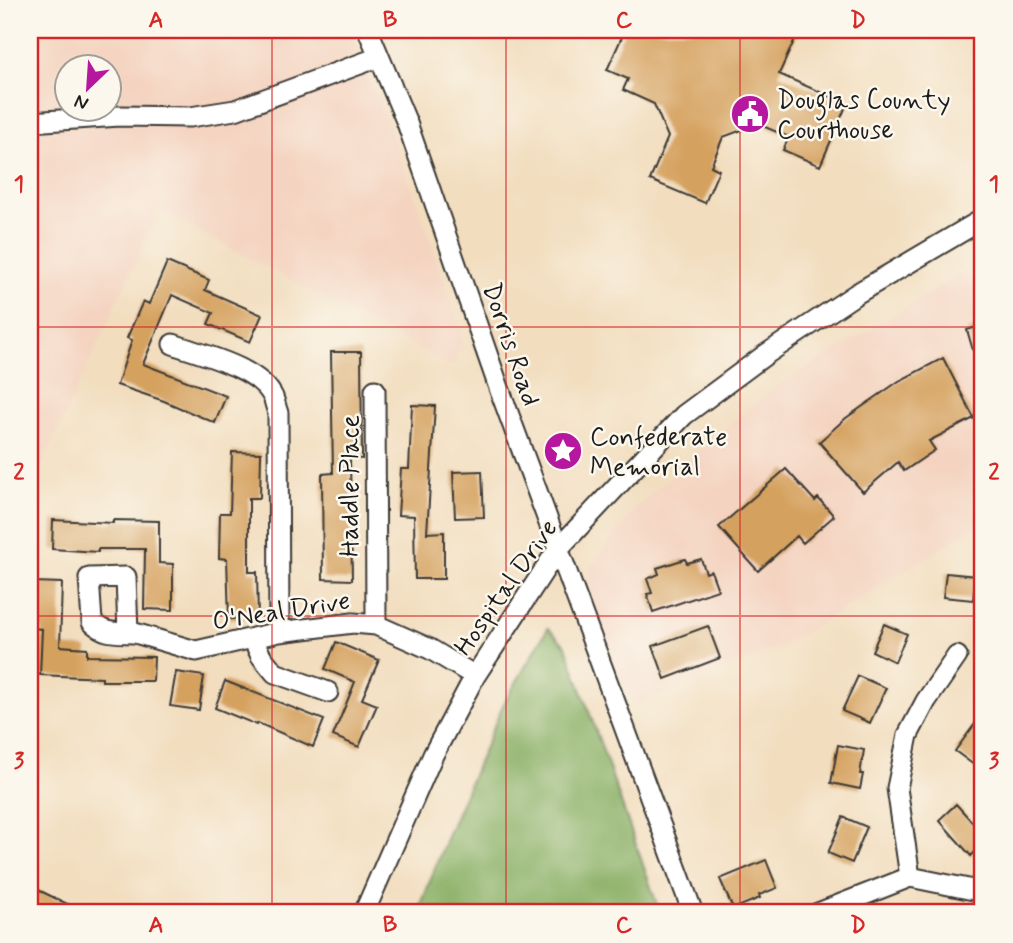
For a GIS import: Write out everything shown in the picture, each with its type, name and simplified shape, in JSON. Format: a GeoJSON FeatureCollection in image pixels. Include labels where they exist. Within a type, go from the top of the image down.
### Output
{"type":"FeatureCollection","features":[{"type":"Feature","properties":{"kind":"street","name":"Dorris Road"},"geometry":{"type":"LineString","coordinates":[[368,30],[407,123],[499,388],[692,913]]}},
{"type":"Feature","properties":{"kind":"street"},"geometry":{"type":"LineString","coordinates":[[30,122],[120,116],[190,117],[235,110],[379,57]]}},
{"type":"Feature","properties":{"kind":"street","name":"Hospital Drive"},"geometry":{"type":"LineString","coordinates":[[364,913],[432,755],[475,676],[558,549],[684,415],[846,300],[983,219]]}},
{"type":"Feature","properties":{"kind":"street"},"geometry":{"type":"LineString","coordinates":[[173,344],[239,368],[257,378],[272,395],[278,413],[279,632]]}},
{"type":"Feature","properties":{"kind":"street","name":"Haddle Place"},"geometry":{"type":"LineString","coordinates":[[375,390],[376,625]]}},
{"type":"Feature","properties":{"kind":"street","name":"O'Neal Drive"},"geometry":{"type":"LineString","coordinates":[[128,633],[196,650],[279,632],[353,623],[376,625],[430,649],[475,676]]}},
{"type":"Feature","properties":{"kind":"street"},"geometry":{"type":"LineString","coordinates":[[253,639],[261,656],[275,673],[328,692]]}},
{"type":"Feature","properties":{"kind":"street"},"geometry":{"type":"LineString","coordinates":[[910,877],[897,788],[908,735],[926,701],[957,656]]}},
{"type":"Feature","properties":{"kind":"street"},"geometry":{"type":"LineString","coordinates":[[818,913],[910,877],[983,892]]}},
{"type":"Feature","properties":{"kind":"shaded area"},"geometry":{"type":"Polygon","coordinates":[[[30,30],[349,30],[388,123],[451,300],[463,340],[452,366],[159,210],[30,491],[30,30]]]}},
{"type":"Feature","properties":{"kind":"shaded area"},"geometry":{"type":"Polygon","coordinates":[[[983,260],[983,522],[788,643],[634,706],[605,639],[589,569],[639,504],[777,386],[983,260]]]}},
{"type":"Feature","properties":{"kind":"green space"},"geometry":{"type":"Polygon","coordinates":[[[548,628],[566,646],[660,913],[418,913],[449,831],[503,705],[548,628]]]}},
{"type":"Feature","properties":{"kind":"building","name":"Douglas County Courthouse"},"geometry":{"type":"Polygon","coordinates":[[[625,30],[799,30],[779,74],[847,104],[820,166],[783,150],[789,137],[758,124],[723,137],[711,166],[719,170],[705,203],[650,180],[668,137],[654,104],[623,90],[628,79],[607,70],[625,30]]]}},
{"type":"Feature","properties":{"kind":"building"},"geometry":{"type":"Polygon","coordinates":[[[167,262],[209,280],[205,290],[262,315],[250,342],[208,324],[213,313],[172,295],[143,364],[226,396],[215,423],[117,385],[132,340],[127,338],[143,301],[149,304],[167,262]]]}},
{"type":"Feature","properties":{"kind":"building"},"geometry":{"type":"Polygon","coordinates":[[[983,325],[983,373],[980,374],[967,330],[983,325]]]}},
{"type":"Feature","properties":{"kind":"building"},"geometry":{"type":"Polygon","coordinates":[[[331,352],[361,352],[362,459],[350,458],[352,580],[323,579],[322,474],[333,473],[331,352]]]}},
{"type":"Feature","properties":{"kind":"building"},"geometry":{"type":"Polygon","coordinates":[[[943,358],[974,418],[929,441],[935,450],[904,471],[898,462],[863,492],[819,442],[846,418],[899,381],[943,358]]]}},
{"type":"Feature","properties":{"kind":"building"},"geometry":{"type":"Polygon","coordinates":[[[412,405],[435,406],[427,533],[444,532],[444,579],[415,579],[414,516],[398,515],[401,469],[409,469],[412,405]]]}},
{"type":"Feature","properties":{"kind":"building"},"geometry":{"type":"Polygon","coordinates":[[[232,452],[261,453],[260,498],[249,498],[249,572],[257,572],[258,618],[229,619],[227,559],[219,558],[220,513],[230,513],[232,452]]]}},
{"type":"Feature","properties":{"kind":"building"},"geometry":{"type":"Polygon","coordinates":[[[786,469],[815,501],[818,498],[834,516],[803,543],[797,536],[758,571],[719,527],[786,469]]]}},
{"type":"Feature","properties":{"kind":"building"},"geometry":{"type":"Polygon","coordinates":[[[482,471],[484,517],[455,518],[453,472],[482,471]]]}},
{"type":"Feature","properties":{"kind":"building"},"geometry":{"type":"Polygon","coordinates":[[[53,520],[113,523],[113,520],[159,521],[159,563],[173,564],[173,610],[144,609],[145,549],[98,549],[98,552],[52,549],[53,520]]]}},
{"type":"Feature","properties":{"kind":"building"},"geometry":{"type":"Polygon","coordinates":[[[685,559],[687,563],[701,559],[706,573],[711,571],[718,590],[653,612],[647,594],[652,593],[647,579],[659,574],[657,568],[685,559]]]}},
{"type":"Feature","properties":{"kind":"building"},"geometry":{"type":"Polygon","coordinates":[[[946,573],[976,576],[973,600],[943,597],[946,573]]]}},
{"type":"Feature","properties":{"kind":"building"},"geometry":{"type":"Polygon","coordinates":[[[33,582],[62,583],[60,646],[87,648],[87,656],[154,657],[153,681],[102,681],[102,678],[40,675],[42,629],[31,628],[33,582]]]}},
{"type":"Feature","properties":{"kind":"building"},"geometry":{"type":"Polygon","coordinates":[[[884,624],[907,634],[895,662],[872,651],[884,624]]]}},
{"type":"Feature","properties":{"kind":"building"},"geometry":{"type":"Polygon","coordinates":[[[708,626],[720,658],[665,679],[653,646],[708,626]]]}},
{"type":"Feature","properties":{"kind":"building"},"geometry":{"type":"Polygon","coordinates":[[[336,642],[379,660],[362,699],[377,705],[359,747],[333,736],[355,682],[325,669],[336,642]]]}},
{"type":"Feature","properties":{"kind":"building"},"geometry":{"type":"Polygon","coordinates":[[[176,672],[204,676],[199,710],[170,706],[176,672]]]}},
{"type":"Feature","properties":{"kind":"building"},"geometry":{"type":"Polygon","coordinates":[[[858,676],[886,688],[870,723],[842,711],[858,676]]]}},
{"type":"Feature","properties":{"kind":"building"},"geometry":{"type":"Polygon","coordinates":[[[225,681],[324,720],[313,747],[215,708],[225,681]]]}},
{"type":"Feature","properties":{"kind":"building"},"geometry":{"type":"Polygon","coordinates":[[[983,713],[983,762],[978,768],[955,751],[983,713]]]}},
{"type":"Feature","properties":{"kind":"building"},"geometry":{"type":"Polygon","coordinates":[[[838,745],[864,750],[860,789],[831,783],[838,745]]]}},
{"type":"Feature","properties":{"kind":"building"},"geometry":{"type":"Polygon","coordinates":[[[956,804],[983,834],[983,844],[971,856],[939,820],[956,804]]]}},
{"type":"Feature","properties":{"kind":"building"},"geometry":{"type":"Polygon","coordinates":[[[843,817],[867,827],[852,863],[828,853],[843,817]]]}},
{"type":"Feature","properties":{"kind":"building"},"geometry":{"type":"Polygon","coordinates":[[[766,860],[777,888],[733,909],[720,879],[766,860]]]}},
{"type":"Feature","properties":{"kind":"building"},"geometry":{"type":"Polygon","coordinates":[[[30,886],[86,913],[30,913],[30,886]]]}},
{"type":"Feature","properties":{"kind":"place","name":"Douglas County Courthouse"},"geometry":{"type":"Point","coordinates":[750,114]}},
{"type":"Feature","properties":{"kind":"place","name":"Confederate Memorial"},"geometry":{"type":"Point","coordinates":[563,451]}}]}
